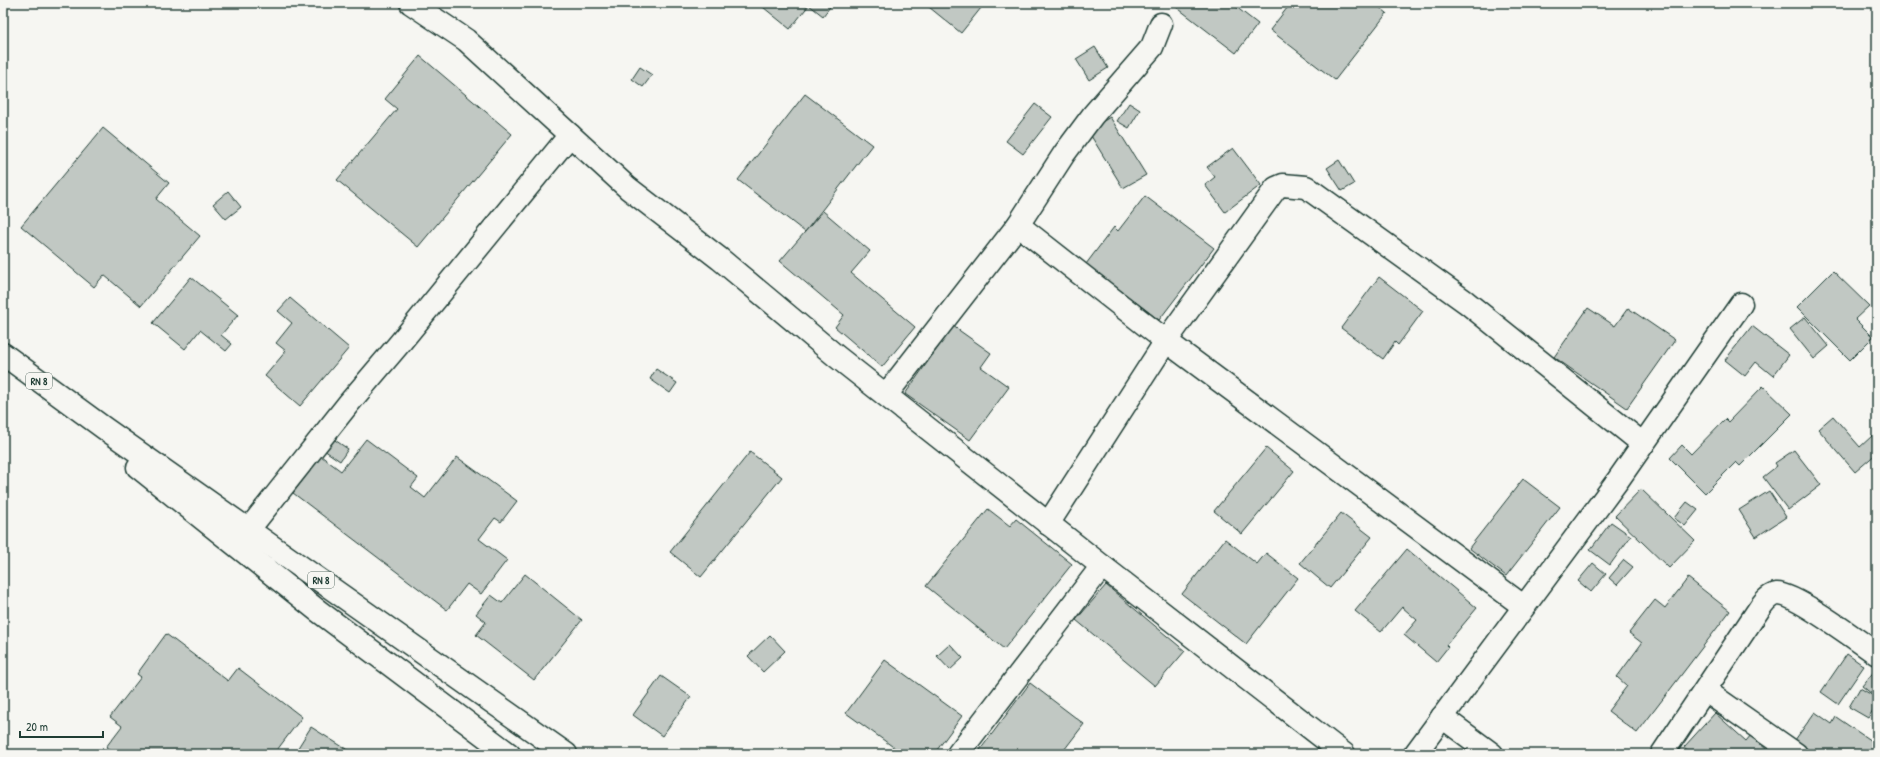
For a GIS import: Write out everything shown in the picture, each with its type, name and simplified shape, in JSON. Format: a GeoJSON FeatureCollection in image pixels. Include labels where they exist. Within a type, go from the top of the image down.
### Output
{"type":"FeatureCollection","features":[{"type":"Feature","properties":{"kind":"street"},"geometry":{"type":"LineString","coordinates":[[411,3],[466,40],[628,188],[720,259],[886,396],[1344,754]]}},
{"type":"Feature","properties":{"kind":"street"},"geometry":{"type":"LineString","coordinates":[[886,396],[1018,225],[1064,154],[1093,115],[1152,47],[1161,24]]}},
{"type":"Feature","properties":{"kind":"street"},"geometry":{"type":"LineString","coordinates":[[249,529],[349,403],[570,135]]}},
{"type":"Feature","properties":{"kind":"street"},"geometry":{"type":"LineString","coordinates":[[1048,524],[1166,341],[1276,188],[1283,185],[1306,187],[1466,302],[1643,444]]}},
{"type":"Feature","properties":{"kind":"street"},"geometry":{"type":"LineString","coordinates":[[1018,225],[1166,341],[1523,606]]}},
{"type":"Feature","properties":{"kind":"street"},"geometry":{"type":"LineString","coordinates":[[1415,754],[1643,444],[1741,304]]}},
{"type":"Feature","properties":{"kind":"street","name":"RN 8"},"geometry":{"type":"LineString","coordinates":[[3,354],[75,408],[249,529],[566,754]]}},
{"type":"Feature","properties":{"kind":"street","name":"RN 8"},"geometry":{"type":"LineString","coordinates":[[75,408],[97,436],[317,610],[508,754]]}},
{"type":"Feature","properties":{"kind":"street"},"geometry":{"type":"LineString","coordinates":[[958,754],[1102,566]]}},
{"type":"Feature","properties":{"kind":"street"},"geometry":{"type":"LineString","coordinates":[[1662,754],[1706,691],[1759,609],[1766,600],[1776,594],[1786,595],[1793,599],[1835,624],[1877,654]]}},
{"type":"Feature","properties":{"kind":"street"},"geometry":{"type":"LineString","coordinates":[[1706,691],[1796,754]]}},
{"type":"Feature","properties":{"kind":"street"},"geometry":{"type":"LineString","coordinates":[[1442,717],[1492,754]]}},
{"type":"Feature","properties":{"kind":"building"},"geometry":{"type":"Polygon","coordinates":[[[758,3],[833,3],[823,16],[809,5],[790,29],[758,3]]]}},
{"type":"Feature","properties":{"kind":"building"},"geometry":{"type":"Polygon","coordinates":[[[924,3],[985,3],[961,33],[924,3]]]}},
{"type":"Feature","properties":{"kind":"building"},"geometry":{"type":"Polygon","coordinates":[[[1171,3],[1231,3],[1258,24],[1236,53],[1171,3]]]}},
{"type":"Feature","properties":{"kind":"building"},"geometry":{"type":"Polygon","coordinates":[[[1291,3],[1374,3],[1387,13],[1335,80],[1270,30],[1291,3]]]}},
{"type":"Feature","properties":{"kind":"building"},"geometry":{"type":"Polygon","coordinates":[[[1095,47],[1108,68],[1089,80],[1076,59],[1095,47]]]}},
{"type":"Feature","properties":{"kind":"building"},"geometry":{"type":"Polygon","coordinates":[[[420,56],[512,134],[418,247],[337,180],[397,109],[385,99],[420,56]]]}},
{"type":"Feature","properties":{"kind":"building"},"geometry":{"type":"Polygon","coordinates":[[[640,67],[652,75],[643,87],[632,79],[640,67]]]}},
{"type":"Feature","properties":{"kind":"building"},"geometry":{"type":"Polygon","coordinates":[[[805,94],[872,145],[805,232],[738,180],[805,94]]]}},
{"type":"Feature","properties":{"kind":"building"},"geometry":{"type":"Polygon","coordinates":[[[1129,103],[1140,110],[1129,128],[1117,121],[1129,103]]]}},
{"type":"Feature","properties":{"kind":"building"},"geometry":{"type":"Polygon","coordinates":[[[1035,104],[1052,117],[1023,154],[1006,141],[1035,104]]]}},
{"type":"Feature","properties":{"kind":"building"},"geometry":{"type":"Polygon","coordinates":[[[1110,117],[1146,175],[1123,188],[1088,131],[1110,117]]]}},
{"type":"Feature","properties":{"kind":"building"},"geometry":{"type":"Polygon","coordinates":[[[103,128],[169,183],[156,199],[200,236],[141,306],[104,275],[94,287],[21,226],[103,128]]]}},
{"type":"Feature","properties":{"kind":"building"},"geometry":{"type":"Polygon","coordinates":[[[1233,148],[1261,185],[1225,212],[1205,185],[1215,177],[1207,167],[1233,148]]]}},
{"type":"Feature","properties":{"kind":"building"},"geometry":{"type":"Polygon","coordinates":[[[1339,160],[1354,184],[1342,191],[1327,168],[1339,160]]]}},
{"type":"Feature","properties":{"kind":"building"},"geometry":{"type":"Polygon","coordinates":[[[228,191],[241,207],[226,219],[213,204],[228,191]]]}},
{"type":"Feature","properties":{"kind":"building"},"geometry":{"type":"Polygon","coordinates":[[[1145,196],[1214,248],[1159,320],[1086,264],[1114,227],[1118,231],[1145,196]]]}},
{"type":"Feature","properties":{"kind":"building"},"geometry":{"type":"Polygon","coordinates":[[[823,211],[870,251],[851,273],[915,327],[882,367],[835,327],[844,315],[780,261],[823,211]]]}},
{"type":"Feature","properties":{"kind":"building"},"geometry":{"type":"Polygon","coordinates":[[[1833,271],[1869,306],[1855,319],[1873,337],[1850,360],[1797,307],[1833,271]]]}},
{"type":"Feature","properties":{"kind":"building"},"geometry":{"type":"Polygon","coordinates":[[[191,277],[238,315],[221,335],[232,344],[226,351],[200,330],[185,349],[153,323],[191,277]]]}},
{"type":"Feature","properties":{"kind":"building"},"geometry":{"type":"Polygon","coordinates":[[[1379,277],[1423,311],[1398,345],[1395,342],[1383,359],[1341,328],[1379,277]]]}},
{"type":"Feature","properties":{"kind":"building"},"geometry":{"type":"Polygon","coordinates":[[[290,298],[349,348],[300,406],[265,376],[286,351],[276,343],[292,323],[278,311],[290,298]]]}},
{"type":"Feature","properties":{"kind":"building"},"geometry":{"type":"Polygon","coordinates":[[[1588,308],[1615,326],[1628,308],[1675,340],[1627,408],[1554,357],[1588,308]]]}},
{"type":"Feature","properties":{"kind":"building"},"geometry":{"type":"Polygon","coordinates":[[[1805,317],[1829,346],[1814,359],[1790,329],[1805,317]]]}},
{"type":"Feature","properties":{"kind":"building"},"geometry":{"type":"Polygon","coordinates":[[[953,326],[991,353],[981,367],[1009,387],[970,440],[905,394],[953,326]]]}},
{"type":"Feature","properties":{"kind":"building"},"geometry":{"type":"Polygon","coordinates":[[[1752,326],[1789,355],[1773,376],[1756,362],[1745,376],[1725,360],[1752,326]]]}},
{"type":"Feature","properties":{"kind":"building"},"geometry":{"type":"Polygon","coordinates":[[[656,369],[677,383],[670,393],[650,379],[656,369]]]}},
{"type":"Feature","properties":{"kind":"building"},"geometry":{"type":"Polygon","coordinates":[[[1763,386],[1792,414],[1740,466],[1736,462],[1705,493],[1670,458],[1682,445],[1691,454],[1725,419],[1728,422],[1763,386]]]}},
{"type":"Feature","properties":{"kind":"building"},"geometry":{"type":"Polygon","coordinates":[[[1833,416],[1860,447],[1872,436],[1877,442],[1877,453],[1855,472],[1818,429],[1833,416]]]}},
{"type":"Feature","properties":{"kind":"building"},"geometry":{"type":"Polygon","coordinates":[[[329,436],[348,449],[340,461],[321,448],[329,436]]]}},
{"type":"Feature","properties":{"kind":"building"},"geometry":{"type":"Polygon","coordinates":[[[366,439],[418,478],[411,487],[425,498],[457,457],[517,501],[501,522],[495,518],[479,539],[507,560],[481,594],[467,584],[447,610],[293,493],[321,456],[341,471],[366,439]]]}},
{"type":"Feature","properties":{"kind":"building"},"geometry":{"type":"Polygon","coordinates":[[[1266,448],[1294,471],[1242,534],[1214,511],[1266,448]]]}},
{"type":"Feature","properties":{"kind":"building"},"geometry":{"type":"Polygon","coordinates":[[[1794,450],[1821,485],[1788,510],[1763,477],[1777,466],[1775,463],[1794,450]]]}},
{"type":"Feature","properties":{"kind":"building"},"geometry":{"type":"Polygon","coordinates":[[[750,452],[782,477],[701,577],[670,552],[750,452]]]}},
{"type":"Feature","properties":{"kind":"building"},"geometry":{"type":"Polygon","coordinates":[[[1523,479],[1560,507],[1506,576],[1469,548],[1523,479]]]}},
{"type":"Feature","properties":{"kind":"building"},"geometry":{"type":"Polygon","coordinates":[[[1641,489],[1695,541],[1669,568],[1615,516],[1641,489]]]}},
{"type":"Feature","properties":{"kind":"building"},"geometry":{"type":"Polygon","coordinates":[[[1769,491],[1786,517],[1756,537],[1739,510],[1769,491]]]}},
{"type":"Feature","properties":{"kind":"building"},"geometry":{"type":"Polygon","coordinates":[[[1687,502],[1698,510],[1685,526],[1674,518],[1687,502]]]}},
{"type":"Feature","properties":{"kind":"building"},"geometry":{"type":"Polygon","coordinates":[[[988,509],[1010,526],[1016,519],[1072,564],[1004,649],[926,586],[988,509]]]}},
{"type":"Feature","properties":{"kind":"building"},"geometry":{"type":"Polygon","coordinates":[[[1341,513],[1372,537],[1330,588],[1300,563],[1341,513]]]}},
{"type":"Feature","properties":{"kind":"building"},"geometry":{"type":"Polygon","coordinates":[[[1611,522],[1631,536],[1610,565],[1590,550],[1611,522]]]}},
{"type":"Feature","properties":{"kind":"building"},"geometry":{"type":"Polygon","coordinates":[[[1225,539],[1257,564],[1266,553],[1298,578],[1246,644],[1182,594],[1225,539]]]}},
{"type":"Feature","properties":{"kind":"building"},"geometry":{"type":"Polygon","coordinates":[[[1407,549],[1477,608],[1446,645],[1448,647],[1436,662],[1404,635],[1417,620],[1402,607],[1381,632],[1355,611],[1407,549]]]}},
{"type":"Feature","properties":{"kind":"building"},"geometry":{"type":"Polygon","coordinates":[[[1624,560],[1633,567],[1617,585],[1609,578],[1624,560]]]}},
{"type":"Feature","properties":{"kind":"building"},"geometry":{"type":"Polygon","coordinates":[[[1593,563],[1606,574],[1591,592],[1578,581],[1593,563]]]}},
{"type":"Feature","properties":{"kind":"building"},"geometry":{"type":"Polygon","coordinates":[[[525,574],[582,620],[534,680],[476,635],[486,622],[476,614],[491,595],[502,603],[525,574]]]}},
{"type":"Feature","properties":{"kind":"building"},"geometry":{"type":"Polygon","coordinates":[[[1688,578],[1730,611],[1637,733],[1608,711],[1627,686],[1617,677],[1642,643],[1629,633],[1655,600],[1665,608],[1688,578]]]}},
{"type":"Feature","properties":{"kind":"building"},"geometry":{"type":"Polygon","coordinates":[[[1106,585],[1185,651],[1155,686],[1076,620],[1106,585]]]}},
{"type":"Feature","properties":{"kind":"building"},"geometry":{"type":"Polygon","coordinates":[[[166,634],[228,681],[238,668],[302,717],[274,754],[105,754],[109,749],[106,747],[122,726],[110,717],[141,677],[137,674],[166,634]]]}},
{"type":"Feature","properties":{"kind":"building"},"geometry":{"type":"Polygon","coordinates":[[[770,635],[785,651],[763,672],[748,656],[770,635]]]}},
{"type":"Feature","properties":{"kind":"building"},"geometry":{"type":"Polygon","coordinates":[[[950,644],[963,658],[950,670],[937,656],[950,644]]]}},
{"type":"Feature","properties":{"kind":"building"},"geometry":{"type":"Polygon","coordinates":[[[1847,654],[1864,666],[1838,704],[1821,692],[1847,654]]]}},
{"type":"Feature","properties":{"kind":"building"},"geometry":{"type":"Polygon","coordinates":[[[885,660],[962,716],[934,754],[903,754],[846,713],[885,660]]]}},
{"type":"Feature","properties":{"kind":"building"},"geometry":{"type":"Polygon","coordinates":[[[1876,669],[1877,670],[1877,698],[1862,686],[1876,669]]]}},
{"type":"Feature","properties":{"kind":"building"},"geometry":{"type":"Polygon","coordinates":[[[661,676],[691,697],[662,736],[633,715],[661,676]]]}},
{"type":"Feature","properties":{"kind":"building"},"geometry":{"type":"Polygon","coordinates":[[[1030,683],[1084,724],[1061,754],[977,754],[1030,683]]]}},
{"type":"Feature","properties":{"kind":"building"},"geometry":{"type":"Polygon","coordinates":[[[1860,688],[1877,698],[1877,704],[1868,718],[1849,707],[1860,688]]]}},
{"type":"Feature","properties":{"kind":"building"},"geometry":{"type":"Polygon","coordinates":[[[1815,712],[1832,724],[1836,717],[1877,745],[1877,754],[1814,754],[1795,740],[1815,712]]]}},
{"type":"Feature","properties":{"kind":"building"},"geometry":{"type":"Polygon","coordinates":[[[1715,713],[1746,741],[1751,735],[1771,754],[1692,754],[1684,747],[1715,713]]]}},
{"type":"Feature","properties":{"kind":"building"},"geometry":{"type":"Polygon","coordinates":[[[311,727],[354,754],[294,754],[311,727]]]}}]}
